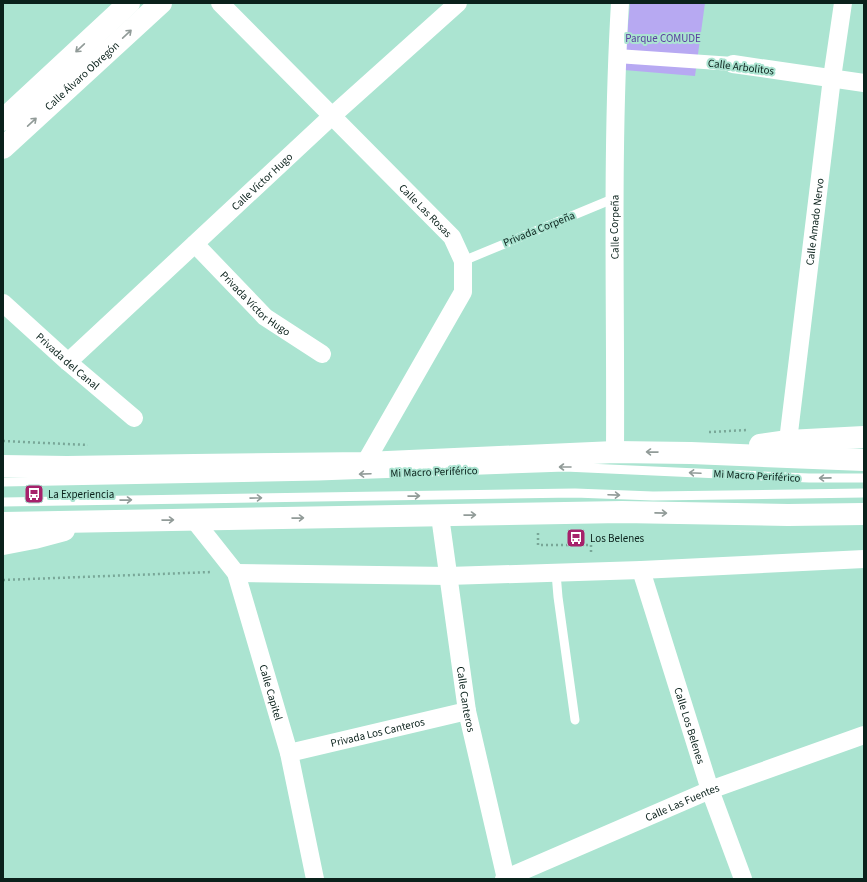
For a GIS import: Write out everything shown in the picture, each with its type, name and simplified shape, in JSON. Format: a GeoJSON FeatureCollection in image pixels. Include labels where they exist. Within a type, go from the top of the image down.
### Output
{"type":"FeatureCollection","features":[{"type":"Feature","properties":{"kind":"main road","name":"Calle Álvaro Obregón"},"geometry":{"type":"LineString","coordinates":[[3,120],[130,3]]}},
{"type":"Feature","properties":{"kind":"main road","name":"Calle Álvaro Obregón"},"geometry":{"type":"LineString","coordinates":[[3,148],[161,3]]}},
{"type":"Feature","properties":{"kind":"main road"},"geometry":{"type":"LineString","coordinates":[[691,453],[788,441],[864,436]]}},
{"type":"Feature","properties":{"kind":"main road"},"geometry":{"type":"LineString","coordinates":[[3,466],[67,467],[366,463],[615,452],[691,453],[864,460]]}},
{"type":"Feature","properties":{"kind":"main road"},"geometry":{"type":"LineString","coordinates":[[3,457],[67,467]]}},
{"type":"Feature","properties":{"kind":"main road"},"geometry":{"type":"LineString","coordinates":[[3,523],[622,512],[788,515],[864,514]]}},
{"type":"Feature","properties":{"kind":"main road"},"geometry":{"type":"LineString","coordinates":[[788,515],[864,524]]}},
{"type":"Feature","properties":{"kind":"main road"},"geometry":{"type":"LineString","coordinates":[[3,544],[34,538],[89,521]]}},
{"type":"Feature","properties":{"kind":"street","name":"Calle Las Rosas"},"geometry":{"type":"LineString","coordinates":[[220,3],[452,237],[463,261],[462,292],[366,463]]}},
{"type":"Feature","properties":{"kind":"street","name":"Calle Víctor Hugo"},"geometry":{"type":"LineString","coordinates":[[68,362],[332,116],[458,3]]}},
{"type":"Feature","properties":{"kind":"street","name":"Calle Corpeña"},"geometry":{"type":"LineString","coordinates":[[615,452],[615,198],[617,56],[620,3]]}},
{"type":"Feature","properties":{"kind":"street","name":"Calle Amado Nervo"},"geometry":{"type":"LineString","coordinates":[[788,441],[832,78],[843,3]]}},
{"type":"Feature","properties":{"kind":"street","name":"Calle Arbolitos"},"geometry":{"type":"LineString","coordinates":[[617,56],[733,64],[864,83]]}},
{"type":"Feature","properties":{"kind":"street","name":"Privada Víctor Hugo"},"geometry":{"type":"LineString","coordinates":[[195,244],[265,317],[322,354]]}},
{"type":"Feature","properties":{"kind":"street","name":"Privada del Canal"},"geometry":{"type":"LineString","coordinates":[[3,303],[68,362],[134,418]]}},
{"type":"Feature","properties":{"kind":"street","name":"Calle Canteros"},"geometry":{"type":"LineString","coordinates":[[440,516],[467,711],[505,879]]}},
{"type":"Feature","properties":{"kind":"street","name":"Calle Capitel"},"geometry":{"type":"LineString","coordinates":[[194,520],[236,573],[289,753],[314,879]]}},
{"type":"Feature","properties":{"kind":"street"},"geometry":{"type":"LineString","coordinates":[[236,573],[448,576],[640,570],[864,559]]}},
{"type":"Feature","properties":{"kind":"street","name":"Calle Los Belenes"},"geometry":{"type":"LineString","coordinates":[[640,570],[710,790],[744,879]]}},
{"type":"Feature","properties":{"kind":"street","name":"Privada Los Canteros"},"geometry":{"type":"LineString","coordinates":[[289,753],[467,711]]}},
{"type":"Feature","properties":{"kind":"street","name":"Calle Las Fuentes"},"geometry":{"type":"LineString","coordinates":[[505,879],[710,790],[864,735]]}},
{"type":"Feature","properties":{"kind":"lane","name":"Privada Corpeña"},"geometry":{"type":"LineString","coordinates":[[463,261],[615,198]]}},
{"type":"Feature","properties":{"kind":"lane","name":"Mi Macro Periférico"},"geometry":{"type":"LineString","coordinates":[[3,482],[318,476],[565,467],[809,478],[864,478]]}},
{"type":"Feature","properties":{"kind":"lane","name":"Mi Macro Periférico"},"geometry":{"type":"LineString","coordinates":[[3,502],[575,493],[653,496],[864,492]]}},
{"type":"Feature","properties":{"kind":"lane"},"geometry":{"type":"LineString","coordinates":[[556,573],[575,720]]}},
{"type":"Feature","properties":{"kind":"path"},"geometry":{"type":"LineString","coordinates":[[538,545],[591,545],[591,553],[584,553]]}},
{"type":"Feature","properties":{"kind":"green space","name":"Parque COMUDE"},"geometry":{"type":"Polygon","coordinates":[[[630,3],[705,3],[695,76],[624,70],[630,3]]]}},
{"type":"Feature","properties":{"kind":"place","name":"La Experiencia"},"geometry":{"type":"Point","coordinates":[34,494]}},
{"type":"Feature","properties":{"kind":"place","name":"Los Belenes"},"geometry":{"type":"Point","coordinates":[576,538]}}]}
